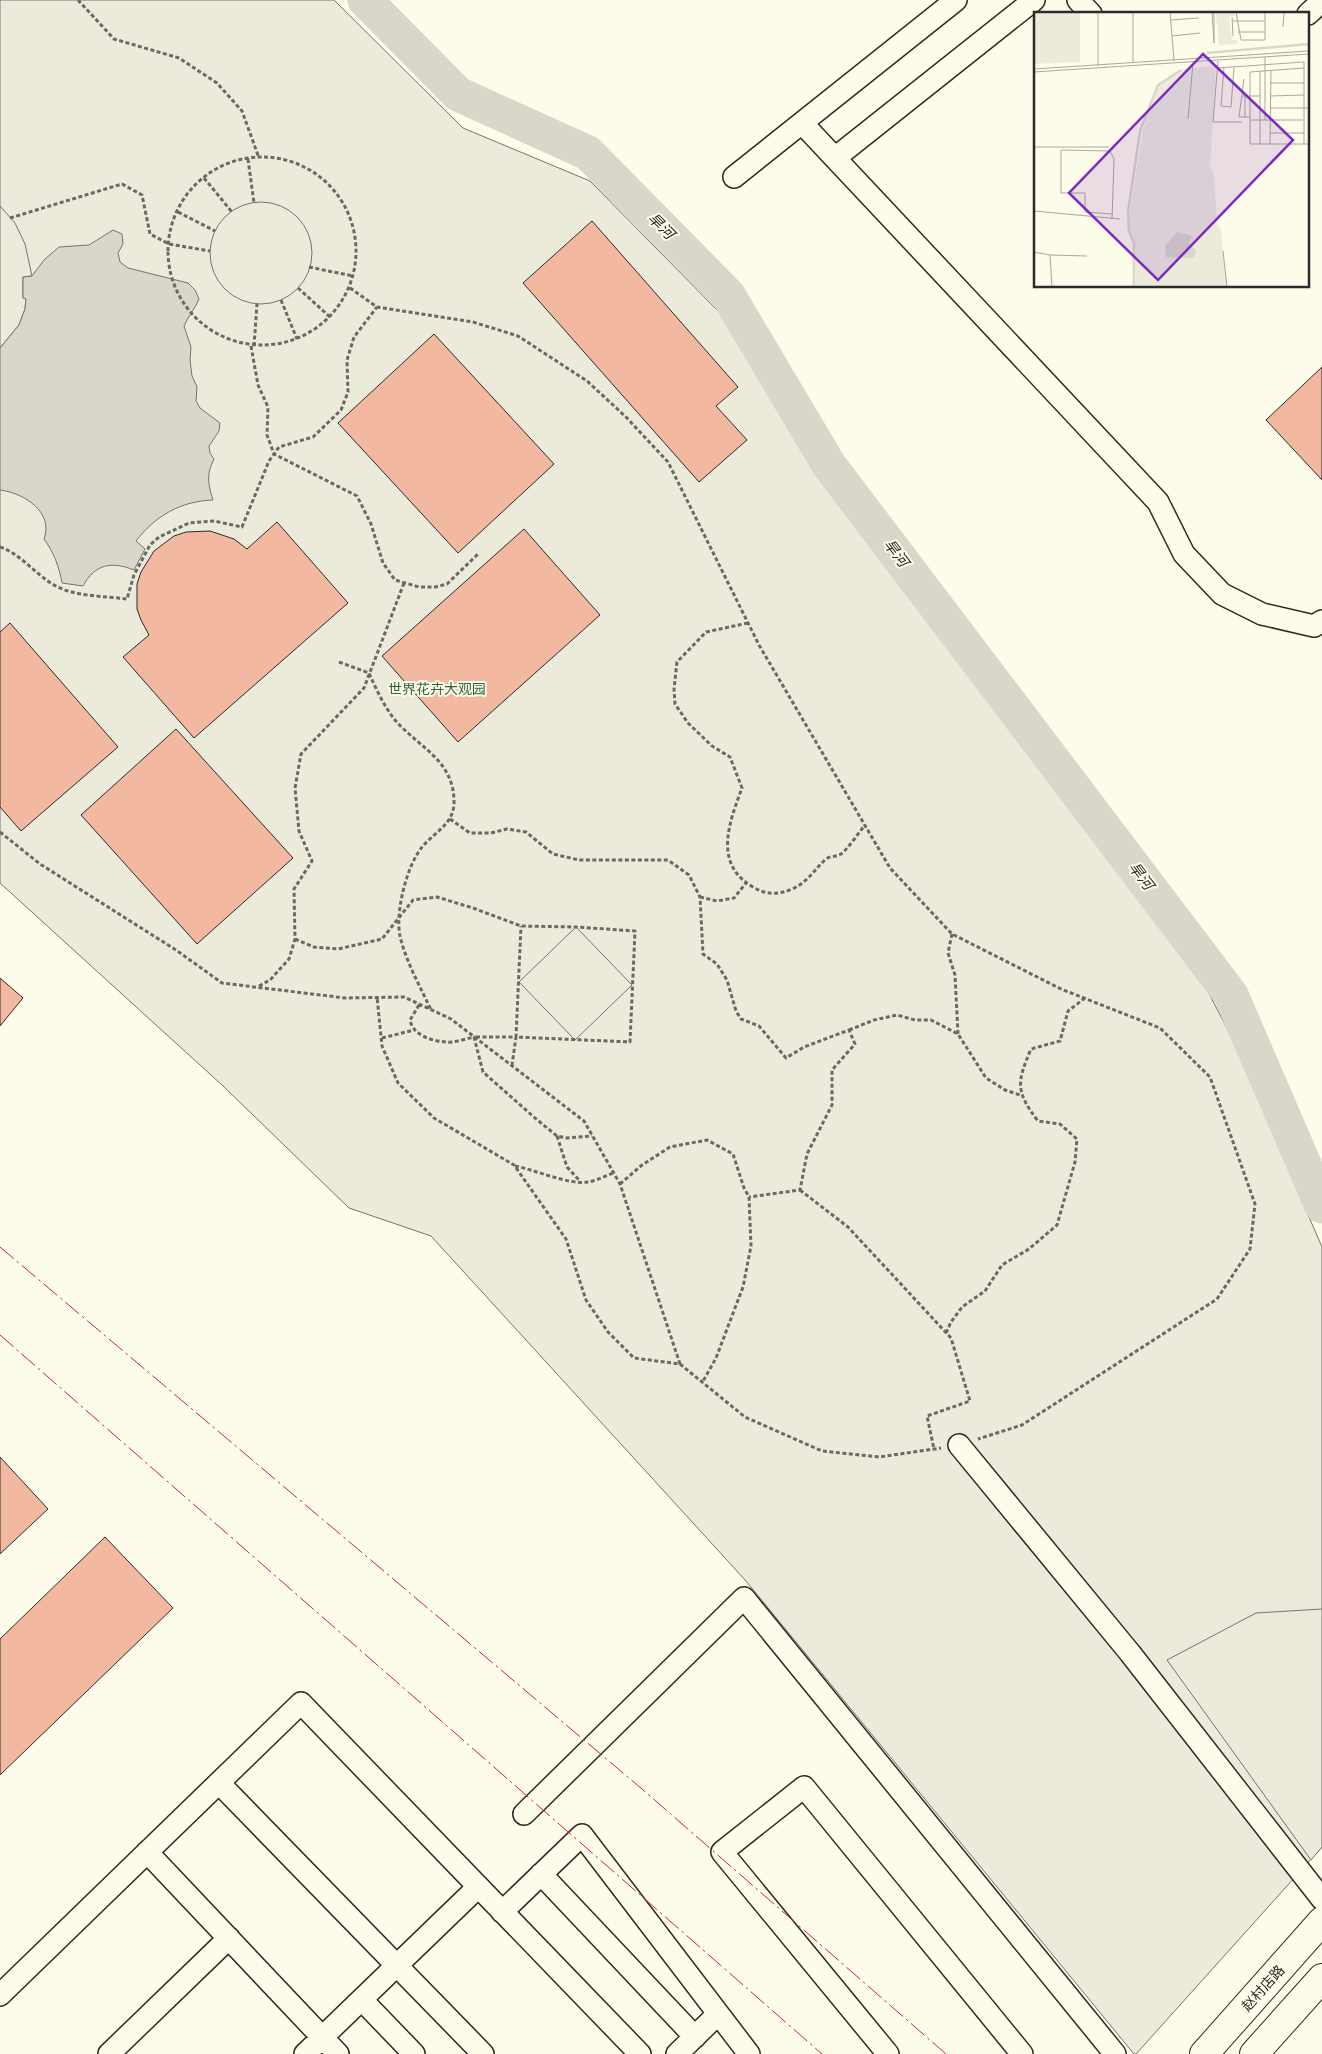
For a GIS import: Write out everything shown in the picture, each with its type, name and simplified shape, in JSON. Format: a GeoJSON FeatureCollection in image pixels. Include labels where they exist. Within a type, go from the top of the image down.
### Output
{"type":"FeatureCollection","features":[{"type":"Feature","properties":{"kind":"main road","name":"赵村店路"},"geometry":{"type":"LineString","coordinates":[[1204,2054],[1322,1921]]}},
{"type":"Feature","properties":{"kind":"main road"},"geometry":{"type":"LineString","coordinates":[[1254,2054],[1322,1978]]}},
{"type":"Feature","properties":{"kind":"street"},"geometry":{"type":"LineString","coordinates":[[734,177],[956,0]]}},
{"type":"Feature","properties":{"kind":"street"},"geometry":{"type":"LineString","coordinates":[[835,158],[1034,0]]}},
{"type":"Feature","properties":{"kind":"street"},"geometry":{"type":"LineString","coordinates":[[1078,0],[1090,12]]}},
{"type":"Feature","properties":{"kind":"street"},"geometry":{"type":"LineString","coordinates":[[1310,12],[1322,1]]}},
{"type":"Feature","properties":{"kind":"street"},"geometry":{"type":"LineString","coordinates":[[802,123],[1158,502],[1184,554],[1222,594],[1262,614],[1314,626],[1322,621]]}},
{"type":"Feature","properties":{"kind":"street"},"geometry":{"type":"LineString","coordinates":[[959,1445],[1130,1653],[1322,1898]]}},
{"type":"Feature","properties":{"kind":"street"},"geometry":{"type":"LineString","coordinates":[[524,1814],[744,1598],[1110,2052]]}},
{"type":"Feature","properties":{"kind":"street"},"geometry":{"type":"LineString","coordinates":[[0,1995],[300,1704],[640,2054]]}},
{"type":"Feature","properties":{"kind":"street"},"geometry":{"type":"LineString","coordinates":[[219,1783],[483,2054]]}},
{"type":"Feature","properties":{"kind":"street"},"geometry":{"type":"LineString","coordinates":[[888,2054],[722,1852],[804,1787],[1022,2054]]}},
{"type":"Feature","properties":{"kind":"street"},"geometry":{"type":"LineString","coordinates":[[502,1912],[582,1835],[749,2054]]}},
{"type":"Feature","properties":{"kind":"street"},"geometry":{"type":"LineString","coordinates":[[147,1852],[338,2054]]}},
{"type":"Feature","properties":{"kind":"street"},"geometry":{"type":"LineString","coordinates":[[541,1874],[694,2037]]}},
{"type":"Feature","properties":{"kind":"street"},"geometry":{"type":"LineString","coordinates":[[305,2054],[478,1887]]}},
{"type":"Feature","properties":{"kind":"street"},"geometry":{"type":"LineString","coordinates":[[109,2054],[229,1938]]}},
{"type":"Feature","properties":{"kind":"street"},"geometry":{"type":"LineString","coordinates":[[362,2000],[414,2054]]}},
{"type":"Feature","properties":{"kind":"street"},"geometry":{"type":"LineString","coordinates":[[677,2054],[718,2014]]}},
{"type":"Feature","properties":{"kind":"path"},"geometry":{"type":"LineString","coordinates":[[78,0],[114,39],[179,58],[217,83],[242,111],[258,158]]}},
{"type":"Feature","properties":{"kind":"path"},"geometry":{"type":"LineString","coordinates":[[272,157],[300,164],[325,180],[344,203],[355,230],[357,260],[350,288],[330,317],[311,332],[284,344],[253,346],[220,337],[194,317],[175,290],[168,258],[171,226],[185,196],[209,173],[239,160],[248,159],[272,157]]}},
{"type":"Feature","properties":{"kind":"path"},"geometry":{"type":"LineString","coordinates":[[248,159],[254,203]]}},
{"type":"Feature","properties":{"kind":"path"},"geometry":{"type":"LineString","coordinates":[[204,178],[232,212]]}},
{"type":"Feature","properties":{"kind":"path"},"geometry":{"type":"LineString","coordinates":[[10,218],[122,184],[142,195],[150,234],[169,244],[210,252]]}},
{"type":"Feature","properties":{"kind":"path"},"geometry":{"type":"LineString","coordinates":[[178,212],[215,231]]}},
{"type":"Feature","properties":{"kind":"path"},"geometry":{"type":"LineString","coordinates":[[309,266],[353,276]]}},
{"type":"Feature","properties":{"kind":"path"},"geometry":{"type":"LineString","coordinates":[[298,288],[330,317]]}},
{"type":"Feature","properties":{"kind":"path"},"geometry":{"type":"LineString","coordinates":[[0,832],[40,864],[176,950],[222,983],[346,998],[404,997],[451,1019],[584,1121],[620,1184],[680,1364],[746,1417],[822,1451],[879,1457],[959,1445],[1022,1425],[1217,1299],[1250,1249],[1255,1204],[1210,1077],[1160,1028],[1061,989],[952,934],[890,868],[759,645],[668,462],[626,417],[587,381],[518,336],[473,322],[377,307],[350,288]]}},
{"type":"Feature","properties":{"kind":"path"},"geometry":{"type":"LineString","coordinates":[[280,300],[297,339]]}},
{"type":"Feature","properties":{"kind":"path"},"geometry":{"type":"LineString","coordinates":[[257,304],[253,346],[258,385],[268,407],[267,435],[274,454],[357,496],[371,524],[383,563],[395,580],[419,587],[435,587],[447,584],[478,554]]}},
{"type":"Feature","properties":{"kind":"path"},"geometry":{"type":"LineString","coordinates":[[0,547],[10,550],[55,586],[75,592],[127,599],[134,575],[150,544],[159,537],[189,522],[214,520],[242,527],[269,461],[279,447],[313,437],[341,410],[348,392],[347,360],[354,338],[377,307]]}},
{"type":"Feature","properties":{"kind":"path"},"geometry":{"type":"LineString","coordinates":[[258,987],[270,980],[289,959],[295,939],[294,889],[312,861],[299,831],[295,788],[301,754],[364,688],[404,583]]}},
{"type":"Feature","properties":{"kind":"path"},"geometry":{"type":"LineString","coordinates":[[748,622],[706,632],[677,662],[674,689],[675,704],[688,723],[712,746],[730,757],[742,788],[729,824],[727,846],[732,868],[746,883],[763,893],[780,893],[807,881],[828,858],[840,854],[865,825]]}},
{"type":"Feature","properties":{"kind":"path"},"geometry":{"type":"LineString","coordinates":[[339,662],[369,673],[377,692],[395,720],[429,749],[449,775],[454,804],[450,819],[422,846],[408,871],[400,914],[399,934],[408,962],[432,1010]]}},
{"type":"Feature","properties":{"kind":"path"},"geometry":{"type":"LineString","coordinates":[[450,819],[470,832],[491,833],[507,829],[526,832],[553,854],[580,860],[668,860],[689,875],[700,897],[703,954],[717,964],[727,980],[736,1012],[741,1019],[759,1026],[786,1058],[804,1047],[874,1020],[897,1015],[915,1020],[931,1020],[958,1034]]}},
{"type":"Feature","properties":{"kind":"path"},"geometry":{"type":"LineString","coordinates":[[700,897],[717,901],[734,898],[746,883]]}},
{"type":"Feature","properties":{"kind":"path"},"geometry":{"type":"LineString","coordinates":[[295,939],[314,947],[338,949],[382,939],[413,900],[437,897],[521,926],[635,931],[630,1042],[516,1037],[474,1037],[446,1042],[420,1035],[412,1027],[410,1020],[419,1004]]}},
{"type":"Feature","properties":{"kind":"path"},"geometry":{"type":"LineString","coordinates":[[512,1066],[516,1037],[521,926]]}},
{"type":"Feature","properties":{"kind":"path"},"geometry":{"type":"LineString","coordinates":[[952,934],[948,953],[955,976],[958,1034],[986,1078],[1004,1090],[1023,1096]]}},
{"type":"Feature","properties":{"kind":"path"},"geometry":{"type":"LineString","coordinates":[[377,996],[382,1046],[398,1083],[434,1118],[514,1165],[537,1170],[561,1179],[587,1182],[613,1173]]}},
{"type":"Feature","properties":{"kind":"path"},"geometry":{"type":"LineString","coordinates":[[946,1333],[951,1322],[962,1307],[985,1291],[1002,1265],[1029,1249],[1057,1225],[1075,1162],[1077,1139],[1060,1124],[1038,1121],[1024,1102],[1020,1076],[1031,1049],[1060,1041],[1068,1011],[1085,998]]}},
{"type":"Feature","properties":{"kind":"path"},"geometry":{"type":"LineString","coordinates":[[382,1038],[415,1030]]}},
{"type":"Feature","properties":{"kind":"path"},"geometry":{"type":"LineString","coordinates":[[800,1190],[807,1154],[832,1105],[832,1070],[855,1044],[849,1030]]}},
{"type":"Feature","properties":{"kind":"path"},"geometry":{"type":"LineString","coordinates":[[474,1037],[484,1072],[557,1136],[567,1138],[592,1136]]}},
{"type":"Feature","properties":{"kind":"path"},"geometry":{"type":"LineString","coordinates":[[557,1136],[567,1167],[581,1181]]}},
{"type":"Feature","properties":{"kind":"path"},"geometry":{"type":"LineString","coordinates":[[620,1184],[642,1165],[670,1147],[708,1140],[733,1154],[744,1188],[749,1197],[751,1246],[743,1287],[716,1358],[702,1383]]}},
{"type":"Feature","properties":{"kind":"path"},"geometry":{"type":"LineString","coordinates":[[514,1165],[566,1239],[586,1300],[608,1332],[634,1358],[680,1364]]}},
{"type":"Feature","properties":{"kind":"path"},"geometry":{"type":"LineString","coordinates":[[749,1197],[800,1190],[848,1227],[951,1338],[970,1401],[927,1416],[934,1449]]}},
{"type":"Feature","properties":{"kind":"green space","name":"世界花卉大观园"},"geometry":{"type":"Polygon","coordinates":[[[0,0],[334,0],[463,128],[590,181],[721,314],[826,488],[1168,915],[1229,1032],[1322,1247],[1322,1847],[1136,2054],[1134,2054],[746,1581],[431,1236],[349,1208],[222,1085],[0,883],[0,0]]]}},
{"type":"Feature","properties":{"kind":"shaded area"},"geometry":{"type":"Polygon","coordinates":[[[261,202],[280,206],[297,217],[308,234],[312,253],[308,272],[297,289],[280,300],[261,304],[242,300],[225,289],[214,272],[210,253],[214,234],[225,217],[242,206],[261,202]]]}},
{"type":"Feature","properties":{"kind":"shaded area"},"geometry":{"type":"Polygon","coordinates":[[[0,206],[15,223],[25,244],[32,276],[23,277],[23,298],[26,298],[25,309],[19,325],[0,348],[0,206]]]}},
{"type":"Feature","properties":{"kind":"shaded area"},"geometry":{"type":"Polygon","coordinates":[[[113,230],[122,234],[123,244],[118,253],[120,262],[128,268],[188,283],[195,290],[199,299],[184,326],[191,347],[192,376],[197,387],[196,401],[200,408],[220,423],[219,431],[209,446],[210,453],[214,459],[209,479],[213,500],[190,503],[160,517],[136,541],[145,549],[134,570],[111,565],[104,566],[93,573],[83,586],[62,583],[56,560],[44,539],[45,520],[41,512],[18,495],[0,490],[0,348],[19,325],[25,309],[26,299],[23,298],[23,277],[32,276],[44,260],[59,247],[89,245],[113,230]]]}},
{"type":"Feature","properties":{"kind":"shaded area"},"geometry":{"type":"Polygon","coordinates":[[[576,927],[632,985],[575,1040],[519,982],[576,927]]]}},
{"type":"Feature","properties":{"kind":"shaded area"},"geometry":{"type":"Polygon","coordinates":[[[1322,1609],[1322,1847],[1311,1860],[1167,1660],[1256,1613],[1322,1609]]]}},
{"type":"Feature","properties":{"kind":"building"},"geometry":{"type":"Polygon","coordinates":[[[592,221],[738,387],[716,406],[747,440],[699,482],[523,283],[592,221]]]}},
{"type":"Feature","properties":{"kind":"building"},"geometry":{"type":"Polygon","coordinates":[[[434,334],[554,464],[458,553],[338,423],[434,334]]]}},
{"type":"Feature","properties":{"kind":"building"},"geometry":{"type":"Polygon","coordinates":[[[1322,367],[1322,480],[1266,420],[1322,367]]]}},
{"type":"Feature","properties":{"kind":"building"},"geometry":{"type":"Polygon","coordinates":[[[277,522],[348,603],[194,738],[123,657],[149,635],[137,609],[137,584],[141,572],[154,551],[174,536],[186,532],[210,531],[234,539],[247,549],[277,522]]]}},
{"type":"Feature","properties":{"kind":"building"},"geometry":{"type":"Polygon","coordinates":[[[524,529],[600,615],[458,742],[382,656],[524,529]]]}},
{"type":"Feature","properties":{"kind":"building"},"geometry":{"type":"Polygon","coordinates":[[[10,623],[118,747],[21,831],[0,807],[0,632],[10,623]]]}},
{"type":"Feature","properties":{"kind":"building"},"geometry":{"type":"Polygon","coordinates":[[[176,729],[293,858],[197,944],[81,815],[176,729]]]}},
{"type":"Feature","properties":{"kind":"building"},"geometry":{"type":"Polygon","coordinates":[[[0,978],[23,998],[0,1026],[0,978]]]}},
{"type":"Feature","properties":{"kind":"building"},"geometry":{"type":"Polygon","coordinates":[[[0,1457],[48,1509],[0,1554],[0,1457]]]}},
{"type":"Feature","properties":{"kind":"building"},"geometry":{"type":"Polygon","coordinates":[[[105,1537],[173,1608],[0,1775],[0,1639],[105,1537]]]}},
{"type":"Feature","properties":{"kind":"waterway","name":"旱河"},"geometry":{"type":"LineString","coordinates":[[365,0],[458,94],[588,153],[728,295],[829,465],[1231,995],[1322,1206]]}},
{"type":"Feature","properties":{"kind":"power"},"geometry":{"type":"LineString","coordinates":[[0,1247],[642,1789],[946,2054]]}},
{"type":"Feature","properties":{"kind":"power"},"geometry":{"type":"LineString","coordinates":[[0,1335],[822,2054]]}}]}
